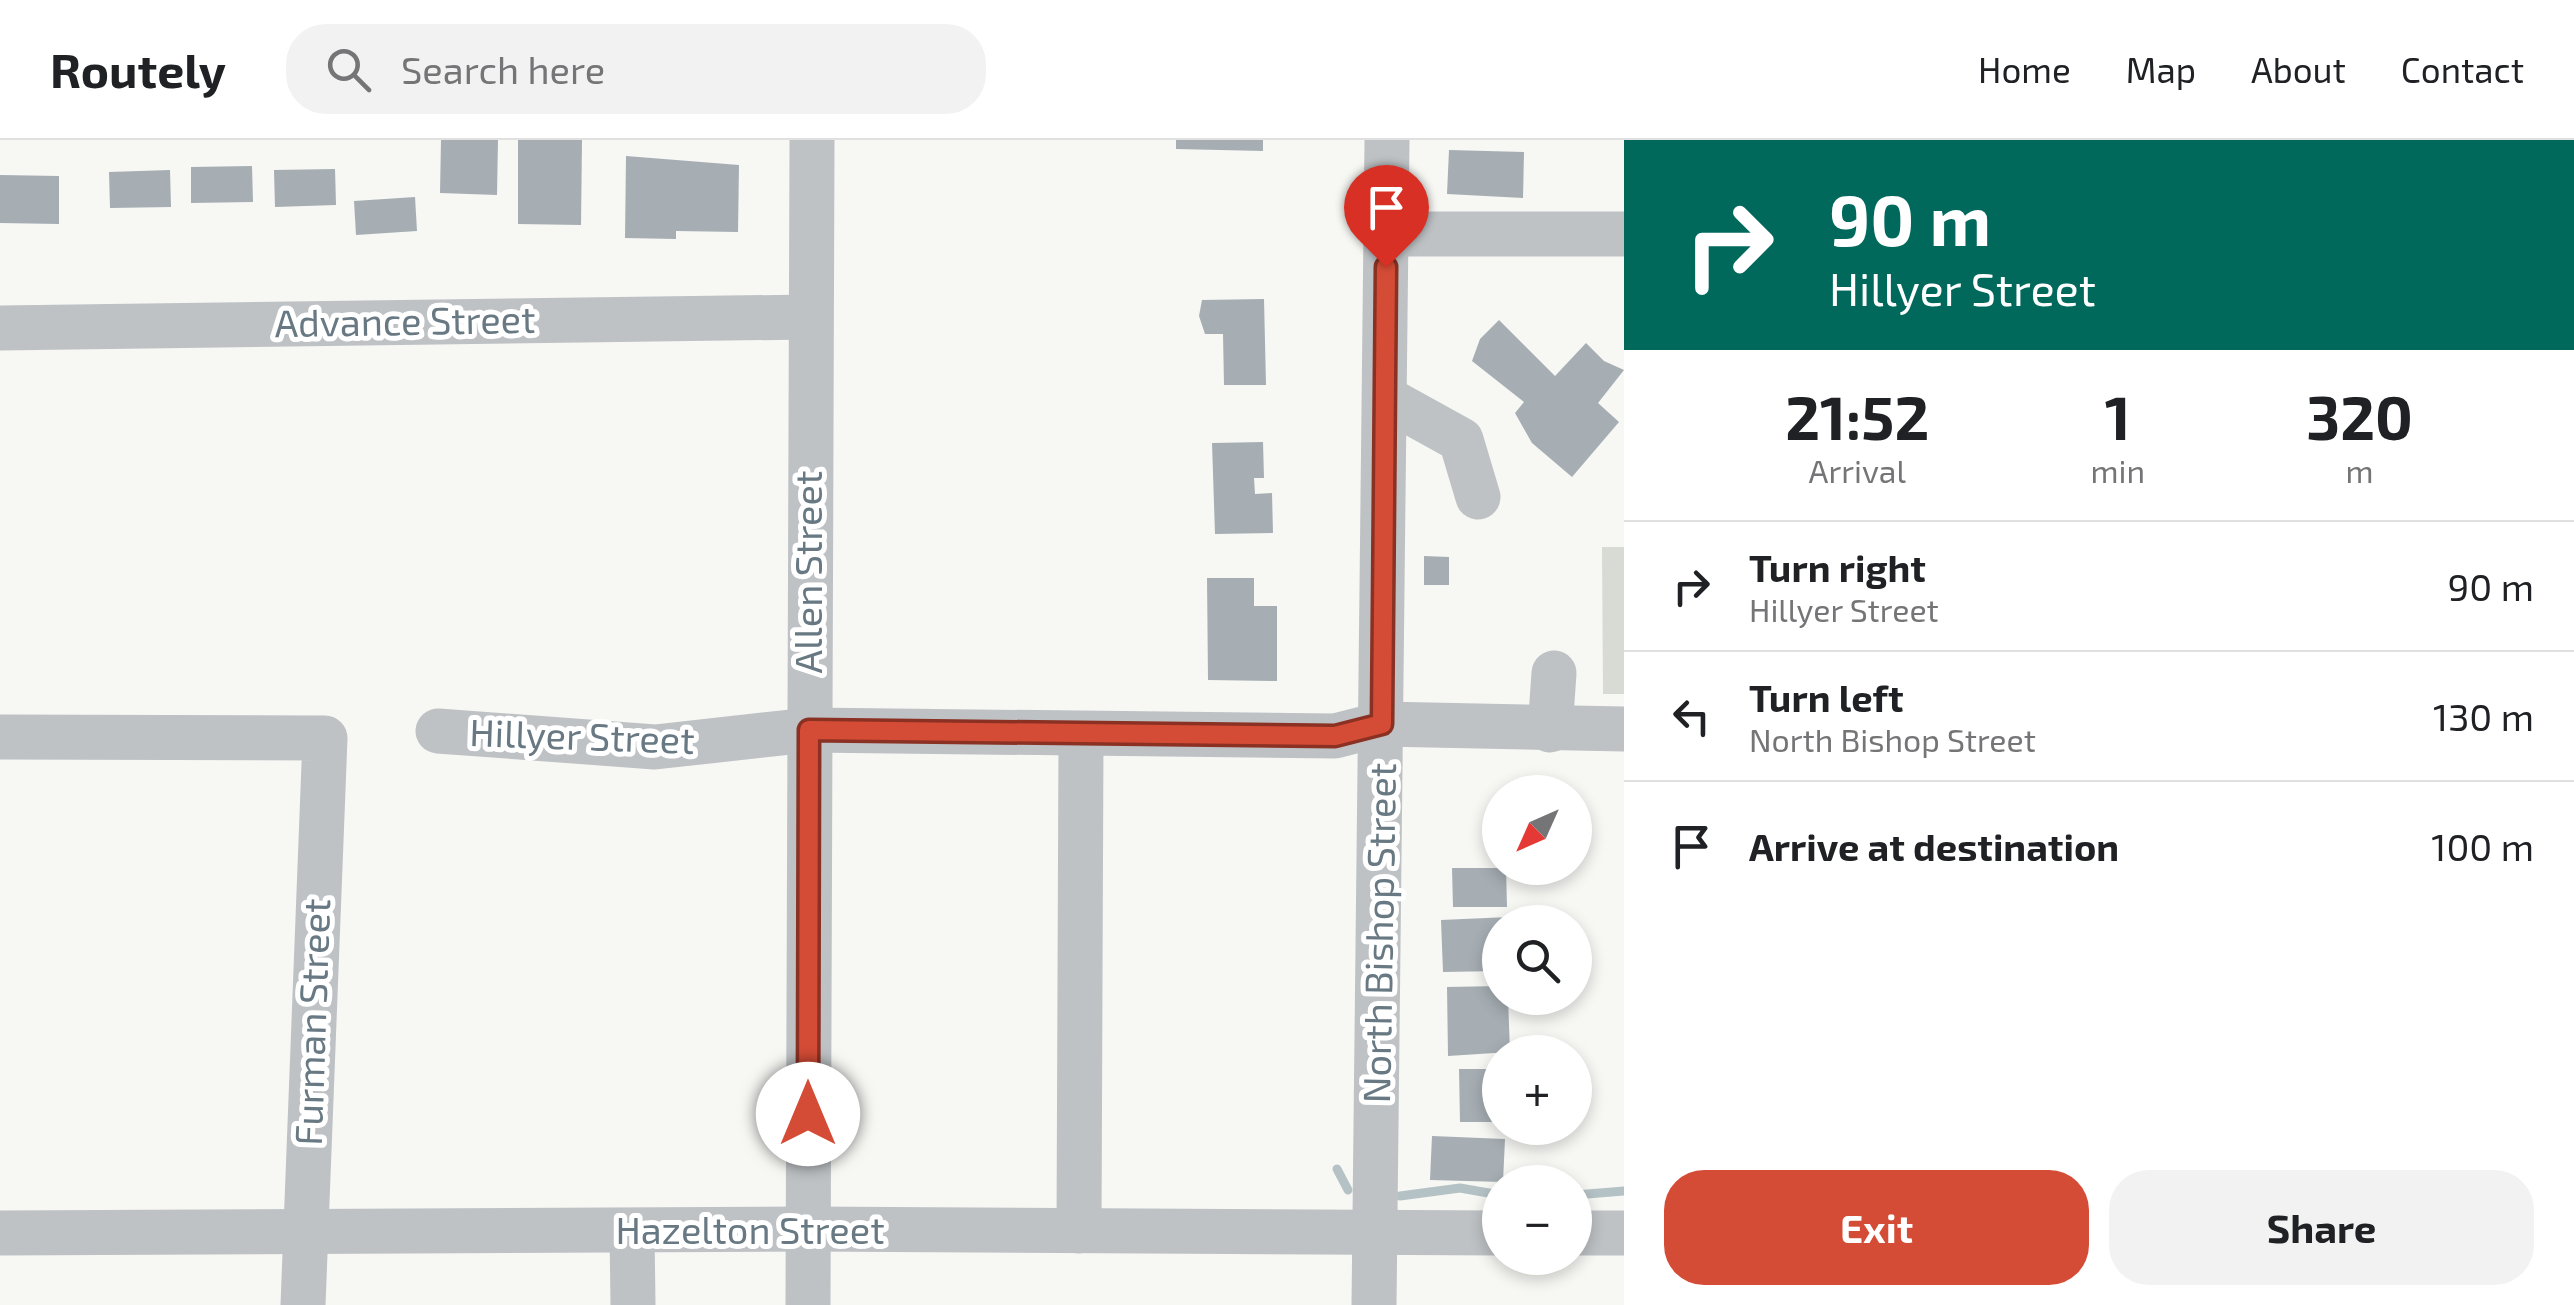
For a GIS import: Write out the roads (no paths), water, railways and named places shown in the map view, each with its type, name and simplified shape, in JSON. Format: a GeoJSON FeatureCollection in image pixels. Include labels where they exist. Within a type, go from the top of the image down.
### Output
{"type":"FeatureCollection","features":[{"type":"Feature","properties":{"kind":"street","name":"Allen Street"},"geometry":{"type":"LineString","coordinates":[[808,1305],[812,140]]}},
{"type":"Feature","properties":{"kind":"street","name":"North Bishop Street"},"geometry":{"type":"LineString","coordinates":[[1374,1305],[1387,140]]}},
{"type":"Feature","properties":{"kind":"street"},"geometry":{"type":"LineString","coordinates":[[1386,234],[1624,234]]}},
{"type":"Feature","properties":{"kind":"street","name":"Advance Street"},"geometry":{"type":"LineString","coordinates":[[0,328],[810,317]]}},
{"type":"Feature","properties":{"kind":"street"},"geometry":{"type":"LineString","coordinates":[[1385,398],[1461,440],[1478,497]]}},
{"type":"Feature","properties":{"kind":"street"},"geometry":{"type":"LineString","coordinates":[[1550,730],[1554,673]]}},
{"type":"Feature","properties":{"kind":"street","name":"Hillyer Street"},"geometry":{"type":"LineString","coordinates":[[438,731],[655,747],[809,730],[1335,736],[1382,724],[1624,729]]}},
{"type":"Feature","properties":{"kind":"street"},"geometry":{"type":"LineString","coordinates":[[1079,1231],[1081,735]]}},
{"type":"Feature","properties":{"kind":"street","name":"Furman Street"},"geometry":{"type":"LineString","coordinates":[[0,737],[325,738],[303,1305]]}},
{"type":"Feature","properties":{"kind":"street"},"geometry":{"type":"LineString","coordinates":[[632,1231],[632,1305]]}},
{"type":"Feature","properties":{"kind":"street","name":"Hazelton Street"},"geometry":{"type":"LineString","coordinates":[[0,1233],[1482,1233]]}},
{"type":"Feature","properties":{"kind":"street"},"geometry":{"type":"LineString","coordinates":[[1592,1233],[1624,1233]]}},
{"type":"Feature","properties":{"kind":"waterway"},"geometry":{"type":"LineString","coordinates":[[1337,1169],[1348,1190]]}},
{"type":"Feature","properties":{"kind":"waterway"},"geometry":{"type":"LineString","coordinates":[[1400,1196],[1460,1188],[1482,1192]]}},
{"type":"Feature","properties":{"kind":"waterway"},"geometry":{"type":"LineString","coordinates":[[1592,1194],[1624,1191]]}}]}
